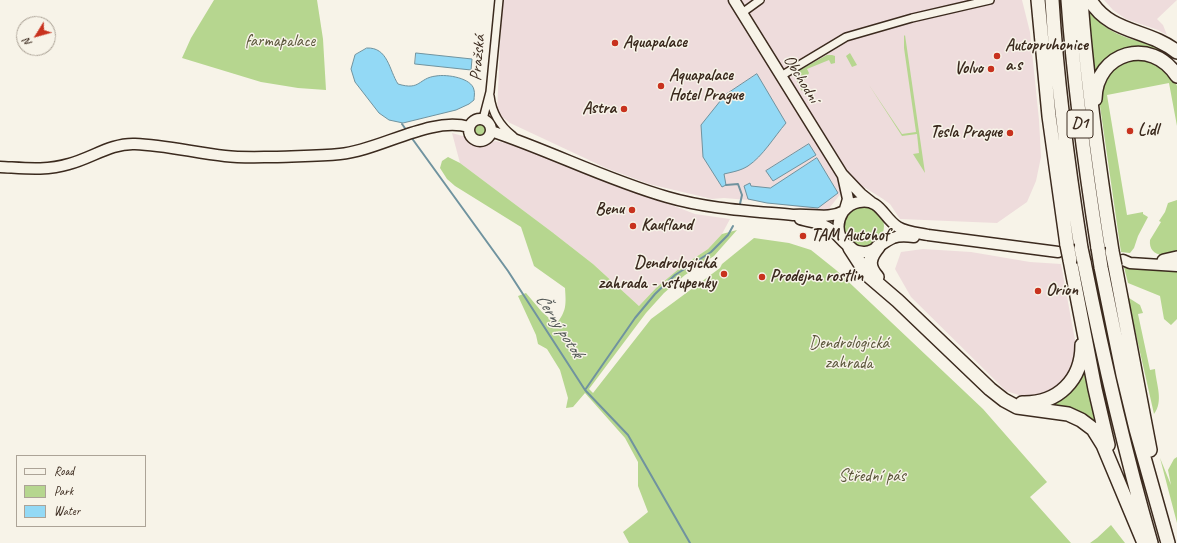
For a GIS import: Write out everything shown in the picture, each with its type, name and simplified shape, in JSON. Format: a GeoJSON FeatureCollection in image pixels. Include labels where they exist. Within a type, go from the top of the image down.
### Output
{"type":"FeatureCollection","features":[{"type":"Feature","properties":{"kind":"highway"},"geometry":{"type":"LineString","coordinates":[[1038,0],[1063,248],[1070,260],[1078,307],[1104,430],[1125,500]]}},
{"type":"Feature","properties":{"kind":"highway","name":"D1"},"geometry":{"type":"LineString","coordinates":[[1052,0],[1062,110],[1081,248],[1125,452],[1151,543]]}},
{"type":"Feature","properties":{"kind":"highway","name":"D1"},"geometry":{"type":"LineString","coordinates":[[1068,0],[1078,108],[1087,180],[1101,268],[1123,375],[1168,543]]}},
{"type":"Feature","properties":{"kind":"highway"},"geometry":{"type":"LineString","coordinates":[[1081,0],[1089,90],[1112,251],[1150,450],[1153,491]]}},
{"type":"Feature","properties":{"kind":"highway"},"geometry":{"type":"LineString","coordinates":[[1090,0],[1099,12],[1112,23],[1155,39],[1177,52]]}},
{"type":"Feature","properties":{"kind":"highway"},"geometry":{"type":"LineString","coordinates":[[1094,127],[1095,94],[1097,83],[1105,69],[1114,60],[1130,54],[1149,54],[1168,64],[1177,76]]}},
{"type":"Feature","properties":{"kind":"highway"},"geometry":{"type":"LineString","coordinates":[[846,243],[866,273],[898,301],[975,376],[996,394],[1017,407],[1024,409],[1064,413],[1085,423],[1093,429],[1101,440],[1144,543]]}},
{"type":"Feature","properties":{"kind":"highway"},"geometry":{"type":"LineString","coordinates":[[879,246],[871,259],[871,269],[898,301]]}},
{"type":"Feature","properties":{"kind":"highway"},"geometry":{"type":"LineString","coordinates":[[1170,262],[1177,258]]}},
{"type":"Feature","properties":{"kind":"highway"},"geometry":{"type":"LineString","coordinates":[[996,394],[1016,402],[1034,402],[1051,398],[1067,386],[1078,370],[1081,356],[1082,346],[1078,307]]}},
{"type":"Feature","properties":{"kind":"street","name":"Pražská"},"geometry":{"type":"LineString","coordinates":[[483,119],[490,92],[499,0]]}},
{"type":"Feature","properties":{"kind":"street","name":"Obchodní"},"geometry":{"type":"LineString","coordinates":[[734,0],[842,174],[861,194],[875,204]]}},
{"type":"Feature","properties":{"kind":"street"},"geometry":{"type":"LineString","coordinates":[[742,13],[760,0]]}},
{"type":"Feature","properties":{"kind":"street"},"geometry":{"type":"LineString","coordinates":[[781,76],[846,37],[912,18],[990,0]]}},
{"type":"Feature","properties":{"kind":"street"},"geometry":{"type":"LineString","coordinates":[[490,92],[492,108],[499,121],[508,133],[521,141]]}},
{"type":"Feature","properties":{"kind":"street"},"geometry":{"type":"LineString","coordinates":[[483,119],[490,125],[491,131],[488,138],[478,141],[471,136],[469,127],[473,121],[483,119]]}},
{"type":"Feature","properties":{"kind":"street"},"geometry":{"type":"LineString","coordinates":[[0,167],[38,169],[60,167],[72,164],[111,147],[134,144],[227,156],[342,154],[377,145],[429,128],[449,125],[469,127]]}},
{"type":"Feature","properties":{"kind":"street"},"geometry":{"type":"LineString","coordinates":[[491,131],[521,141],[609,178],[668,198],[708,206],[793,215],[804,214],[833,216],[853,204],[860,202],[875,204],[881,208],[888,221],[886,237],[879,246]]}},
{"type":"Feature","properties":{"kind":"street","name":"Obchodní"},"geometry":{"type":"LineString","coordinates":[[842,174],[848,199],[845,210]]}},
{"type":"Feature","properties":{"kind":"street"},"geometry":{"type":"LineString","coordinates":[[845,210],[838,225],[846,243]]}},
{"type":"Feature","properties":{"kind":"street"},"geometry":{"type":"LineString","coordinates":[[885,214],[898,227],[928,235]]}},
{"type":"Feature","properties":{"kind":"street"},"geometry":{"type":"LineString","coordinates":[[793,215],[802,220],[825,226],[857,251],[865,252],[898,237],[928,235],[1063,248]]}},
{"type":"Feature","properties":{"kind":"street"},"geometry":{"type":"LineString","coordinates":[[1170,262],[1129,259],[1123,260],[1130,263],[1177,266]]}},
{"type":"Feature","properties":{"kind":"shaded area"},"geometry":{"type":"Polygon","coordinates":[[[502,0],[1022,0],[1030,32],[1039,120],[1041,157],[1036,181],[1027,202],[997,223],[900,219],[890,204],[864,187],[842,192],[827,211],[748,200],[724,198],[712,199],[649,184],[606,168],[510,123],[497,113],[502,0]]]}},
{"type":"Feature","properties":{"kind":"shaded area"},"geometry":{"type":"Polygon","coordinates":[[[1104,0],[1177,0],[1157,19],[1163,25],[1167,35],[1158,30],[1126,19],[1113,10],[1104,0]]]}},
{"type":"Feature","properties":{"kind":"shaded area"},"geometry":{"type":"Polygon","coordinates":[[[452,133],[466,137],[475,146],[485,146],[495,141],[512,144],[695,214],[730,219],[722,234],[708,249],[681,267],[656,288],[639,306],[593,264],[460,163],[452,133]]]}},
{"type":"Feature","properties":{"kind":"shaded area"},"geometry":{"type":"Polygon","coordinates":[[[923,249],[971,252],[1030,262],[1061,264],[1075,340],[1075,350],[1071,369],[1066,378],[1051,391],[1032,397],[1022,396],[1006,391],[911,297],[895,269],[901,252],[923,249]]]}},
{"type":"Feature","properties":{"kind":"green space","name":"farmapalace"},"geometry":{"type":"Polygon","coordinates":[[[214,0],[317,0],[323,39],[326,90],[298,88],[261,82],[182,58],[191,38],[214,0]]]}},
{"type":"Feature","properties":{"kind":"green space"},"geometry":{"type":"Polygon","coordinates":[[[1088,14],[1091,14],[1112,31],[1162,51],[1177,65],[1156,51],[1148,48],[1131,47],[1123,49],[1112,55],[1094,72],[1088,14]]]}},
{"type":"Feature","properties":{"kind":"green space"},"geometry":{"type":"Polygon","coordinates":[[[905,35],[925,173],[913,154],[919,153],[917,134],[902,136],[869,85],[902,134],[916,132],[904,48],[905,35]]]}},
{"type":"Feature","properties":{"kind":"green space"},"geometry":{"type":"Polygon","coordinates":[[[850,53],[857,65],[852,67],[846,56],[850,53]]]}},
{"type":"Feature","properties":{"kind":"green space"},"geometry":{"type":"Polygon","coordinates":[[[827,55],[835,56],[835,63],[831,64],[829,60],[807,69],[809,73],[803,82],[804,89],[802,91],[797,79],[798,71],[827,55]]]}},
{"type":"Feature","properties":{"kind":"green space"},"geometry":{"type":"Polygon","coordinates":[[[1154,59],[1174,79],[1177,86],[1177,126],[1169,83],[1107,95],[1127,215],[1143,212],[1143,214],[1148,217],[1138,236],[1134,248],[1130,253],[1121,252],[1099,98],[1102,81],[1123,60],[1154,59]]]}},
{"type":"Feature","properties":{"kind":"green space"},"geometry":{"type":"Polygon","coordinates":[[[480,124],[484,126],[486,130],[484,134],[480,136],[476,134],[474,130],[476,126],[480,124]]]}},
{"type":"Feature","properties":{"kind":"green space"},"geometry":{"type":"Polygon","coordinates":[[[448,157],[460,163],[552,232],[593,264],[639,306],[656,288],[681,267],[708,249],[722,234],[737,230],[714,256],[685,275],[664,293],[646,313],[589,389],[593,393],[651,319],[720,268],[722,264],[754,238],[789,243],[811,250],[836,270],[983,409],[1047,482],[1030,497],[1071,543],[629,543],[623,532],[648,512],[638,486],[638,462],[625,438],[585,393],[573,407],[566,408],[568,398],[560,370],[547,349],[538,344],[536,335],[518,296],[526,293],[542,312],[556,324],[565,307],[565,288],[534,266],[521,227],[455,186],[447,179],[440,168],[442,161],[448,157]]]}},
{"type":"Feature","properties":{"kind":"green space"},"geometry":{"type":"Polygon","coordinates":[[[1177,200],[1177,255],[1162,256],[1157,254],[1150,246],[1150,240],[1161,222],[1159,221],[1165,212],[1168,203],[1177,200]]]}},
{"type":"Feature","properties":{"kind":"green space"},"geometry":{"type":"Polygon","coordinates":[[[864,206],[872,208],[878,212],[882,218],[884,226],[882,234],[878,240],[872,244],[864,246],[856,244],[850,240],[846,234],[844,226],[846,218],[850,212],[856,208],[864,206]]]}},
{"type":"Feature","properties":{"kind":"green space"},"geometry":{"type":"Polygon","coordinates":[[[1124,267],[1150,267],[1150,269],[1177,271],[1177,319],[1171,325],[1164,319],[1160,296],[1128,283],[1124,267]]]}},
{"type":"Feature","properties":{"kind":"green space"},"geometry":{"type":"Polygon","coordinates":[[[1129,298],[1140,305],[1143,313],[1138,314],[1150,370],[1155,369],[1159,392],[1159,404],[1154,414],[1128,299],[1129,298]]]}},
{"type":"Feature","properties":{"kind":"green space"},"geometry":{"type":"Polygon","coordinates":[[[1084,371],[1095,421],[1078,411],[1054,404],[1064,398],[1072,390],[1084,371]]]}},
{"type":"Feature","properties":{"kind":"green space"},"geometry":{"type":"Polygon","coordinates":[[[1177,457],[1177,523],[1160,458],[1171,485],[1168,470],[1174,459],[1177,457]]]}},
{"type":"Feature","properties":{"kind":"green space"},"geometry":{"type":"Polygon","coordinates":[[[1111,525],[1125,543],[1090,543],[1097,538],[1111,525]]]}},
{"type":"Feature","properties":{"kind":"water"},"geometry":{"type":"Polygon","coordinates":[[[367,48],[379,51],[384,55],[398,84],[411,86],[430,77],[452,76],[469,82],[474,91],[474,100],[456,110],[403,123],[389,120],[379,113],[355,82],[351,69],[355,55],[367,48]]]}},
{"type":"Feature","properties":{"kind":"water"},"geometry":{"type":"Polygon","coordinates":[[[416,53],[472,59],[471,70],[415,64],[416,53]]]}},
{"type":"Feature","properties":{"kind":"water"},"geometry":{"type":"Polygon","coordinates":[[[757,74],[786,123],[753,162],[742,169],[724,174],[726,185],[722,187],[703,157],[701,125],[725,95],[757,74]]]}},
{"type":"Feature","properties":{"kind":"water"},"geometry":{"type":"Polygon","coordinates":[[[809,144],[816,155],[773,181],[766,171],[809,144]]]}},
{"type":"Feature","properties":{"kind":"water"},"geometry":{"type":"Polygon","coordinates":[[[817,158],[838,193],[818,208],[767,203],[748,199],[744,186],[750,183],[751,186],[770,188],[817,158]]]}},
{"type":"Feature","properties":{"kind":"waterway","name":"Černý potok"},"geometry":{"type":"LineString","coordinates":[[402,124],[407,131]]}},
{"type":"Feature","properties":{"kind":"waterway","name":"Černý potok"},"geometry":{"type":"LineString","coordinates":[[411,137],[508,271],[585,390],[628,435],[690,543]]}},
{"type":"Feature","properties":{"kind":"waterway"},"geometry":{"type":"LineString","coordinates":[[726,185],[738,184],[742,195],[740,204]]}},
{"type":"Feature","properties":{"kind":"waterway"},"geometry":{"type":"LineString","coordinates":[[585,390],[635,318],[655,294],[675,275],[711,252],[728,235],[733,226]]}},
{"type":"Feature","properties":{"kind":"place","name":"Aquapalace"},"geometry":{"type":"Point","coordinates":[615,43]}},
{"type":"Feature","properties":{"kind":"place","name":"Autopruhonice a.s"},"geometry":{"type":"Point","coordinates":[997,56]}},
{"type":"Feature","properties":{"kind":"place","name":"Volvo"},"geometry":{"type":"Point","coordinates":[991,69]}},
{"type":"Feature","properties":{"kind":"place","name":"Aquapalace Hotel Prague"},"geometry":{"type":"Point","coordinates":[661,86]}},
{"type":"Feature","properties":{"kind":"place","name":"Astra"},"geometry":{"type":"Point","coordinates":[624,109]}},
{"type":"Feature","properties":{"kind":"place","name":"Lidl"},"geometry":{"type":"Point","coordinates":[1130,131]}},
{"type":"Feature","properties":{"kind":"place","name":"Tesla Prague"},"geometry":{"type":"Point","coordinates":[1010,133]}},
{"type":"Feature","properties":{"kind":"place","name":"Benu"},"geometry":{"type":"Point","coordinates":[632,210]}},
{"type":"Feature","properties":{"kind":"place","name":"Kaufland"},"geometry":{"type":"Point","coordinates":[633,226]}},
{"type":"Feature","properties":{"kind":"place","name":"TAM Autohof"},"geometry":{"type":"Point","coordinates":[803,236]}},
{"type":"Feature","properties":{"kind":"place","name":"Dendrologická zahrada - vstupenky"},"geometry":{"type":"Point","coordinates":[724,274]}},
{"type":"Feature","properties":{"kind":"place","name":"Prodejna rostlin"},"geometry":{"type":"Point","coordinates":[762,277]}},
{"type":"Feature","properties":{"kind":"place","name":"Orion"},"geometry":{"type":"Point","coordinates":[1038,291]}},
{"type":"Feature","properties":{"kind":"park label","name":"Dendrologická zahrada"},"geometry":{"type":"Point","coordinates":[849,354]}},
{"type":"Feature","properties":{"kind":"park label","name":"Střední pás"},"geometry":{"type":"Point","coordinates":[872,477]}}]}
